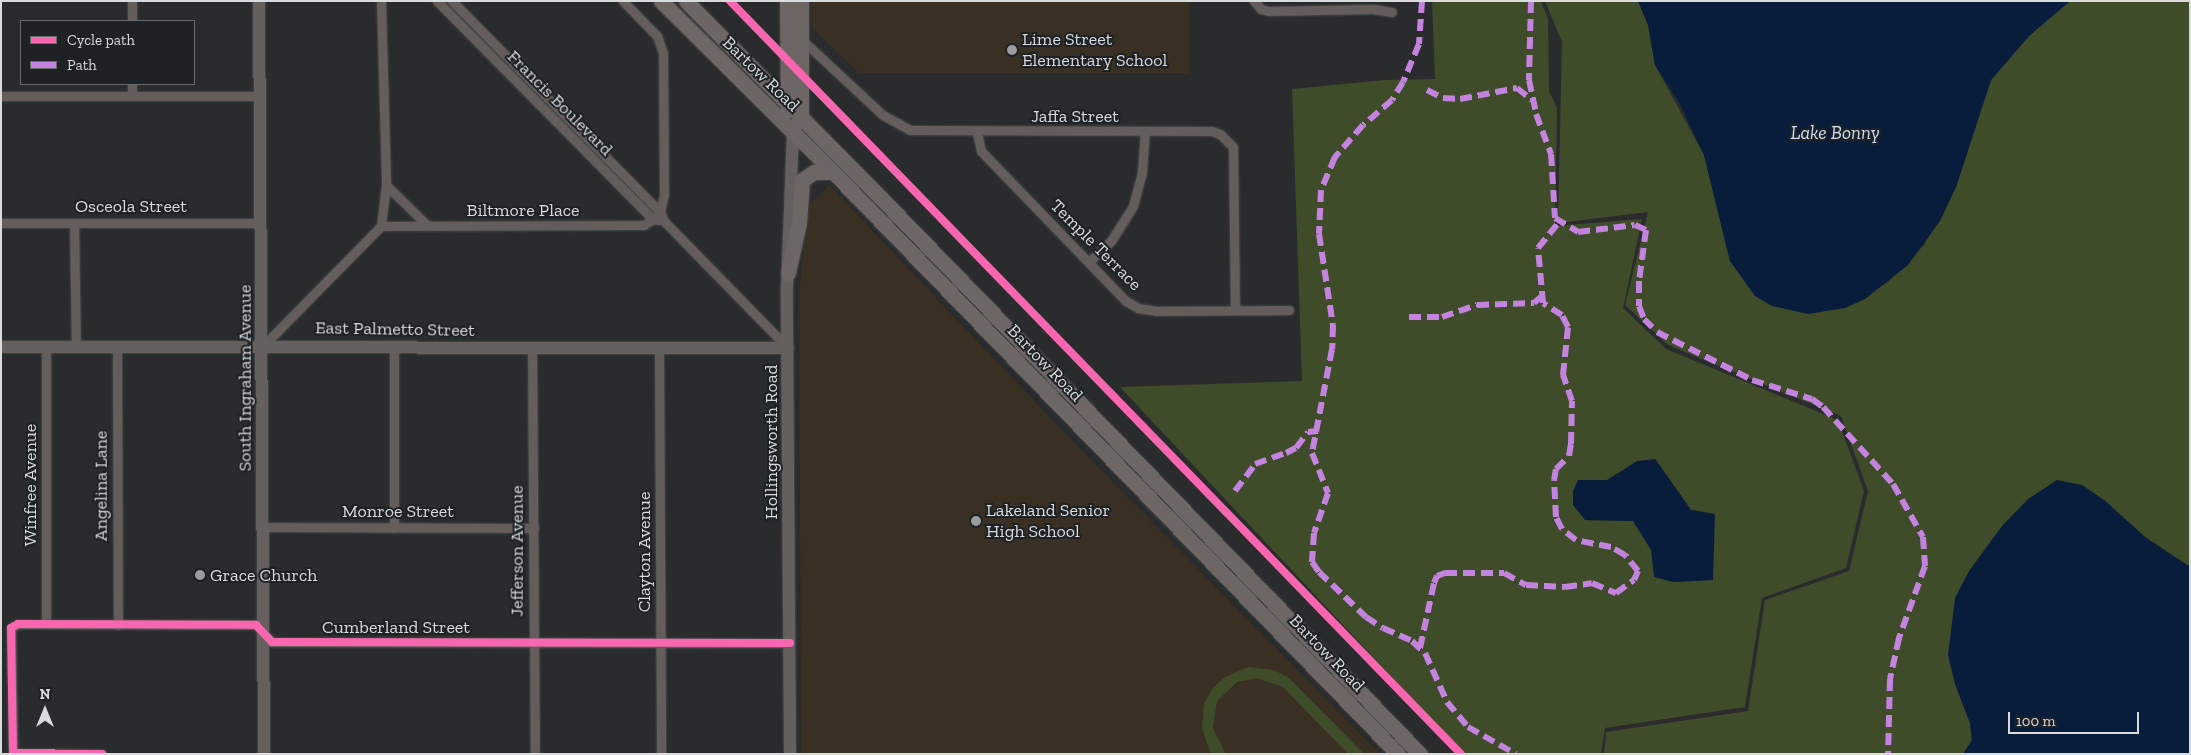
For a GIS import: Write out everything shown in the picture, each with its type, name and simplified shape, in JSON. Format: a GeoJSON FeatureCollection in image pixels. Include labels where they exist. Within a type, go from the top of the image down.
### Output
{"type":"FeatureCollection","features":[{"type":"Feature","properties":{"kind":"main road","name":"Bartow Road"},"geometry":{"type":"LineString","coordinates":[[662,1],[793,131],[1398,754]]}},
{"type":"Feature","properties":{"kind":"main road","name":"Bartow Road"},"geometry":{"type":"LineString","coordinates":[[686,1],[1420,754]]}},
{"type":"Feature","properties":{"kind":"main road"},"geometry":{"type":"LineString","coordinates":[[787,1],[788,106],[793,131]]}},
{"type":"Feature","properties":{"kind":"main road"},"geometry":{"type":"LineString","coordinates":[[793,131],[801,117],[801,1]]}},
{"type":"Feature","properties":{"kind":"main road"},"geometry":{"type":"LineString","coordinates":[[788,273],[799,223],[802,180],[814,172],[833,172]]}},
{"type":"Feature","properties":{"kind":"street"},"geometry":{"type":"LineString","coordinates":[[132,1],[132,20]]}},
{"type":"Feature","properties":{"kind":"street","name":"South Ingraham Avenue"},"geometry":{"type":"LineString","coordinates":[[259,1],[264,754]]}},
{"type":"Feature","properties":{"kind":"street"},"geometry":{"type":"LineString","coordinates":[[262,347],[381,226],[386,186],[381,1]]}},
{"type":"Feature","properties":{"kind":"street","name":"Francis Boulevard"},"geometry":{"type":"LineString","coordinates":[[437,1],[653,219]]}},
{"type":"Feature","properties":{"kind":"street","name":"Francis Boulevard"},"geometry":{"type":"LineString","coordinates":[[452,1],[788,348]]}},
{"type":"Feature","properties":{"kind":"street"},"geometry":{"type":"LineString","coordinates":[[623,1],[662,46],[664,195],[662,216],[653,219]]}},
{"type":"Feature","properties":{"kind":"street"},"geometry":{"type":"LineString","coordinates":[[1255,3],[1269,11],[1373,9],[1392,12]]}},
{"type":"Feature","properties":{"kind":"street","name":"Jaffa Street"},"geometry":{"type":"LineString","coordinates":[[787,26],[894,124],[925,132],[1212,132],[1228,139],[1233,147],[1235,310]]}},
{"type":"Feature","properties":{"kind":"street"},"geometry":{"type":"LineString","coordinates":[[473,38],[480,30]]}},
{"type":"Feature","properties":{"kind":"street"},"geometry":{"type":"LineString","coordinates":[[132,85],[132,96]]}},
{"type":"Feature","properties":{"kind":"street"},"geometry":{"type":"LineString","coordinates":[[1,96],[260,96]]}},
{"type":"Feature","properties":{"kind":"street"},"geometry":{"type":"LineString","coordinates":[[562,128],[570,121]]}},
{"type":"Feature","properties":{"kind":"street","name":"Hollingsworth Road"},"geometry":{"type":"LineString","coordinates":[[790,754],[788,273],[793,131]]}},
{"type":"Feature","properties":{"kind":"street","name":"Temple Terrace"},"geometry":{"type":"LineString","coordinates":[[977,133],[981,151],[1126,301],[1138,308],[1156,311],[1289,310]]}},
{"type":"Feature","properties":{"kind":"street"},"geometry":{"type":"LineString","coordinates":[[1089,262],[1111,240],[1133,206],[1142,172],[1145,133]]}},
{"type":"Feature","properties":{"kind":"street"},"geometry":{"type":"LineString","coordinates":[[386,186],[426,224]]}},
{"type":"Feature","properties":{"kind":"street","name":"Biltmore Place"},"geometry":{"type":"LineString","coordinates":[[381,226],[426,224],[644,225],[653,219]]}},
{"type":"Feature","properties":{"kind":"street","name":"Osceola Street"},"geometry":{"type":"LineString","coordinates":[[1,223],[261,223]]}},
{"type":"Feature","properties":{"kind":"street"},"geometry":{"type":"LineString","coordinates":[[74,223],[76,346]]}},
{"type":"Feature","properties":{"kind":"street","name":"Winfree Avenue"},"geometry":{"type":"LineString","coordinates":[[46,346],[46,624]]}},
{"type":"Feature","properties":{"kind":"street","name":"Angelina Lane"},"geometry":{"type":"LineString","coordinates":[[117,346],[118,625]]}},
{"type":"Feature","properties":{"kind":"street","name":"East Palmetto Street"},"geometry":{"type":"LineString","coordinates":[[1,347],[788,348]]}},
{"type":"Feature","properties":{"kind":"street"},"geometry":{"type":"LineString","coordinates":[[394,347],[394,528]]}},
{"type":"Feature","properties":{"kind":"street","name":"Jefferson Avenue"},"geometry":{"type":"LineString","coordinates":[[532,348],[535,754]]}},
{"type":"Feature","properties":{"kind":"street","name":"Clayton Avenue"},"geometry":{"type":"LineString","coordinates":[[660,349],[661,754]]}},
{"type":"Feature","properties":{"kind":"street","name":"Monroe Street"},"geometry":{"type":"LineString","coordinates":[[263,527],[534,528]]}},
{"type":"Feature","properties":{"kind":"street"},"geometry":{"type":"LineString","coordinates":[[1205,555],[1216,544]]}},
{"type":"Feature","properties":{"kind":"street","name":"Cumberland Street"},"geometry":{"type":"LineString","coordinates":[[12,684],[11,628],[18,624],[256,625],[272,642],[790,642]]}},
{"type":"Feature","properties":{"kind":"street"},"geometry":{"type":"LineString","coordinates":[[1,684],[12,684],[13,753],[102,754]]}},
{"type":"Feature","properties":{"kind":"shaded area","name":"Lime Street Elementary School"},"geometry":{"type":"Polygon","coordinates":[[[812,1],[1189,1],[1189,73],[859,73],[812,28],[812,1]]]}},
{"type":"Feature","properties":{"kind":"shaded area","name":"Lakeland Senior High School"},"geometry":{"type":"Polygon","coordinates":[[[829,185],[1087,456],[1380,754],[801,754],[799,295],[807,207],[829,185]]]}},
{"type":"Feature","properties":{"kind":"green space"},"geometry":{"type":"Polygon","coordinates":[[[1432,1],[1541,1],[1548,19],[1549,91],[1557,108],[1555,226],[1642,219],[1623,308],[1666,349],[1838,420],[1864,491],[1846,568],[1762,598],[1745,707],[1605,728],[1601,754],[1464,754],[1120,387],[1302,381],[1292,89],[1385,80],[1435,79],[1432,1]],[[1655,459],[1607,480],[1585,520],[1633,521],[1673,582],[1713,580],[1705,512],[1691,510],[1655,459]]]}},
{"type":"Feature","properties":{"kind":"green space"},"geometry":{"type":"Polygon","coordinates":[[[1545,1],[1638,1],[1648,25],[1655,65],[1704,155],[1730,261],[1845,308],[1888,282],[1924,245],[1956,187],[1991,80],[2029,36],[2060,8],[2070,1],[2190,1],[2190,567],[2145,537],[2104,500],[1955,684],[1970,723],[1972,740],[1963,754],[1604,754],[1606,732],[1748,711],[1765,600],[1849,571],[1868,491],[1841,416],[1668,345],[1625,305],[1648,212],[1558,223],[1562,42],[1545,1]]]}},
{"type":"Feature","properties":{"kind":"green space"},"geometry":{"type":"Polygon","coordinates":[[[1248,667],[1274,670],[1289,678],[1364,754],[1348,754],[1283,687],[1257,678],[1237,682],[1217,701],[1213,728],[1226,754],[1211,754],[1202,729],[1204,704],[1212,689],[1225,677],[1248,667]]]}},
{"type":"Feature","properties":{"kind":"water","name":"Lake Bonny"},"geometry":{"type":"Polygon","coordinates":[[[1638,1],[2070,1],[2029,36],[1991,80],[1956,187],[1940,221],[1908,265],[1865,299],[1845,308],[1808,314],[1772,306],[1755,296],[1730,261],[1704,155],[1680,104],[1655,65],[1648,25],[1638,1]]]}},
{"type":"Feature","properties":{"kind":"water"},"geometry":{"type":"Polygon","coordinates":[[[1655,459],[1691,510],[1715,514],[1713,580],[1673,582],[1654,577],[1651,550],[1633,521],[1585,520],[1573,505],[1573,491],[1578,480],[1607,480],[1637,461],[1655,459]]]}},
{"type":"Feature","properties":{"kind":"water"},"geometry":{"type":"Polygon","coordinates":[[[2057,480],[2082,485],[2104,500],[2145,537],[2190,567],[2190,754],[1963,754],[1972,740],[1970,723],[1955,684],[1948,655],[1955,598],[1969,571],[2002,526],[2028,499],[2057,480]]]}},
{"type":"Feature","properties":{"kind":"railway"},"geometry":{"type":"LineString","coordinates":[[730,1],[1461,754]]}},
{"type":"Feature","properties":{"kind":"marked path"},"geometry":{"type":"LineString","coordinates":[[1422,1],[1419,44],[1403,82],[1392,100],[1363,125],[1335,157],[1321,190],[1319,234],[1333,325],[1332,349],[1312,453],[1328,493],[1314,533],[1312,562],[1319,572],[1366,617],[1383,628],[1412,641],[1425,653],[1447,702],[1468,727],[1516,754]]}},
{"type":"Feature","properties":{"kind":"marked path"},"geometry":{"type":"LineString","coordinates":[[1531,1],[1529,80],[1536,114],[1551,154],[1555,218],[1578,232],[1635,225],[1646,230],[1639,281],[1639,306],[1644,319],[1657,332],[1752,380],[1812,399],[1823,407],[1893,484],[1923,537],[1925,566],[1899,638],[1890,679],[1888,754]]}},
{"type":"Feature","properties":{"kind":"marked path"},"geometry":{"type":"LineString","coordinates":[[1427,90],[1443,98],[1460,99],[1517,88],[1532,100]]}},
{"type":"Feature","properties":{"kind":"marked path"},"geometry":{"type":"LineString","coordinates":[[1420,648],[1434,583],[1437,576],[1445,573],[1504,573],[1526,585],[1565,587],[1592,583],[1616,593],[1634,580],[1638,571],[1625,555],[1611,547],[1576,540],[1562,529],[1556,517],[1554,480],[1556,469],[1569,456],[1571,444],[1572,401],[1563,375],[1568,327],[1562,315],[1543,303],[1538,248],[1558,223]]}},
{"type":"Feature","properties":{"kind":"marked path"},"geometry":{"type":"LineString","coordinates":[[1409,317],[1442,317],[1477,305],[1534,303],[1541,297]]}},
{"type":"Feature","properties":{"kind":"marked path"},"geometry":{"type":"LineString","coordinates":[[1235,491],[1255,464],[1296,448],[1308,432],[1318,431]]}},
{"type":"Feature","properties":{"kind":"cycle path"},"geometry":{"type":"LineString","coordinates":[[730,1],[1461,754]]}},
{"type":"Feature","properties":{"kind":"cycle path"},"geometry":{"type":"LineString","coordinates":[[102,754],[13,753],[11,628],[18,624],[256,625],[272,642],[790,643]]}},
{"type":"Feature","properties":{"kind":"place","name":"Lime Street Elementary School"},"geometry":{"type":"Point","coordinates":[1012,50]}},
{"type":"Feature","properties":{"kind":"place","name":"Lakeland Senior High School"},"geometry":{"type":"Point","coordinates":[976,521]}},
{"type":"Feature","properties":{"kind":"place","name":"Grace Church"},"geometry":{"type":"Point","coordinates":[200,575]}}]}
